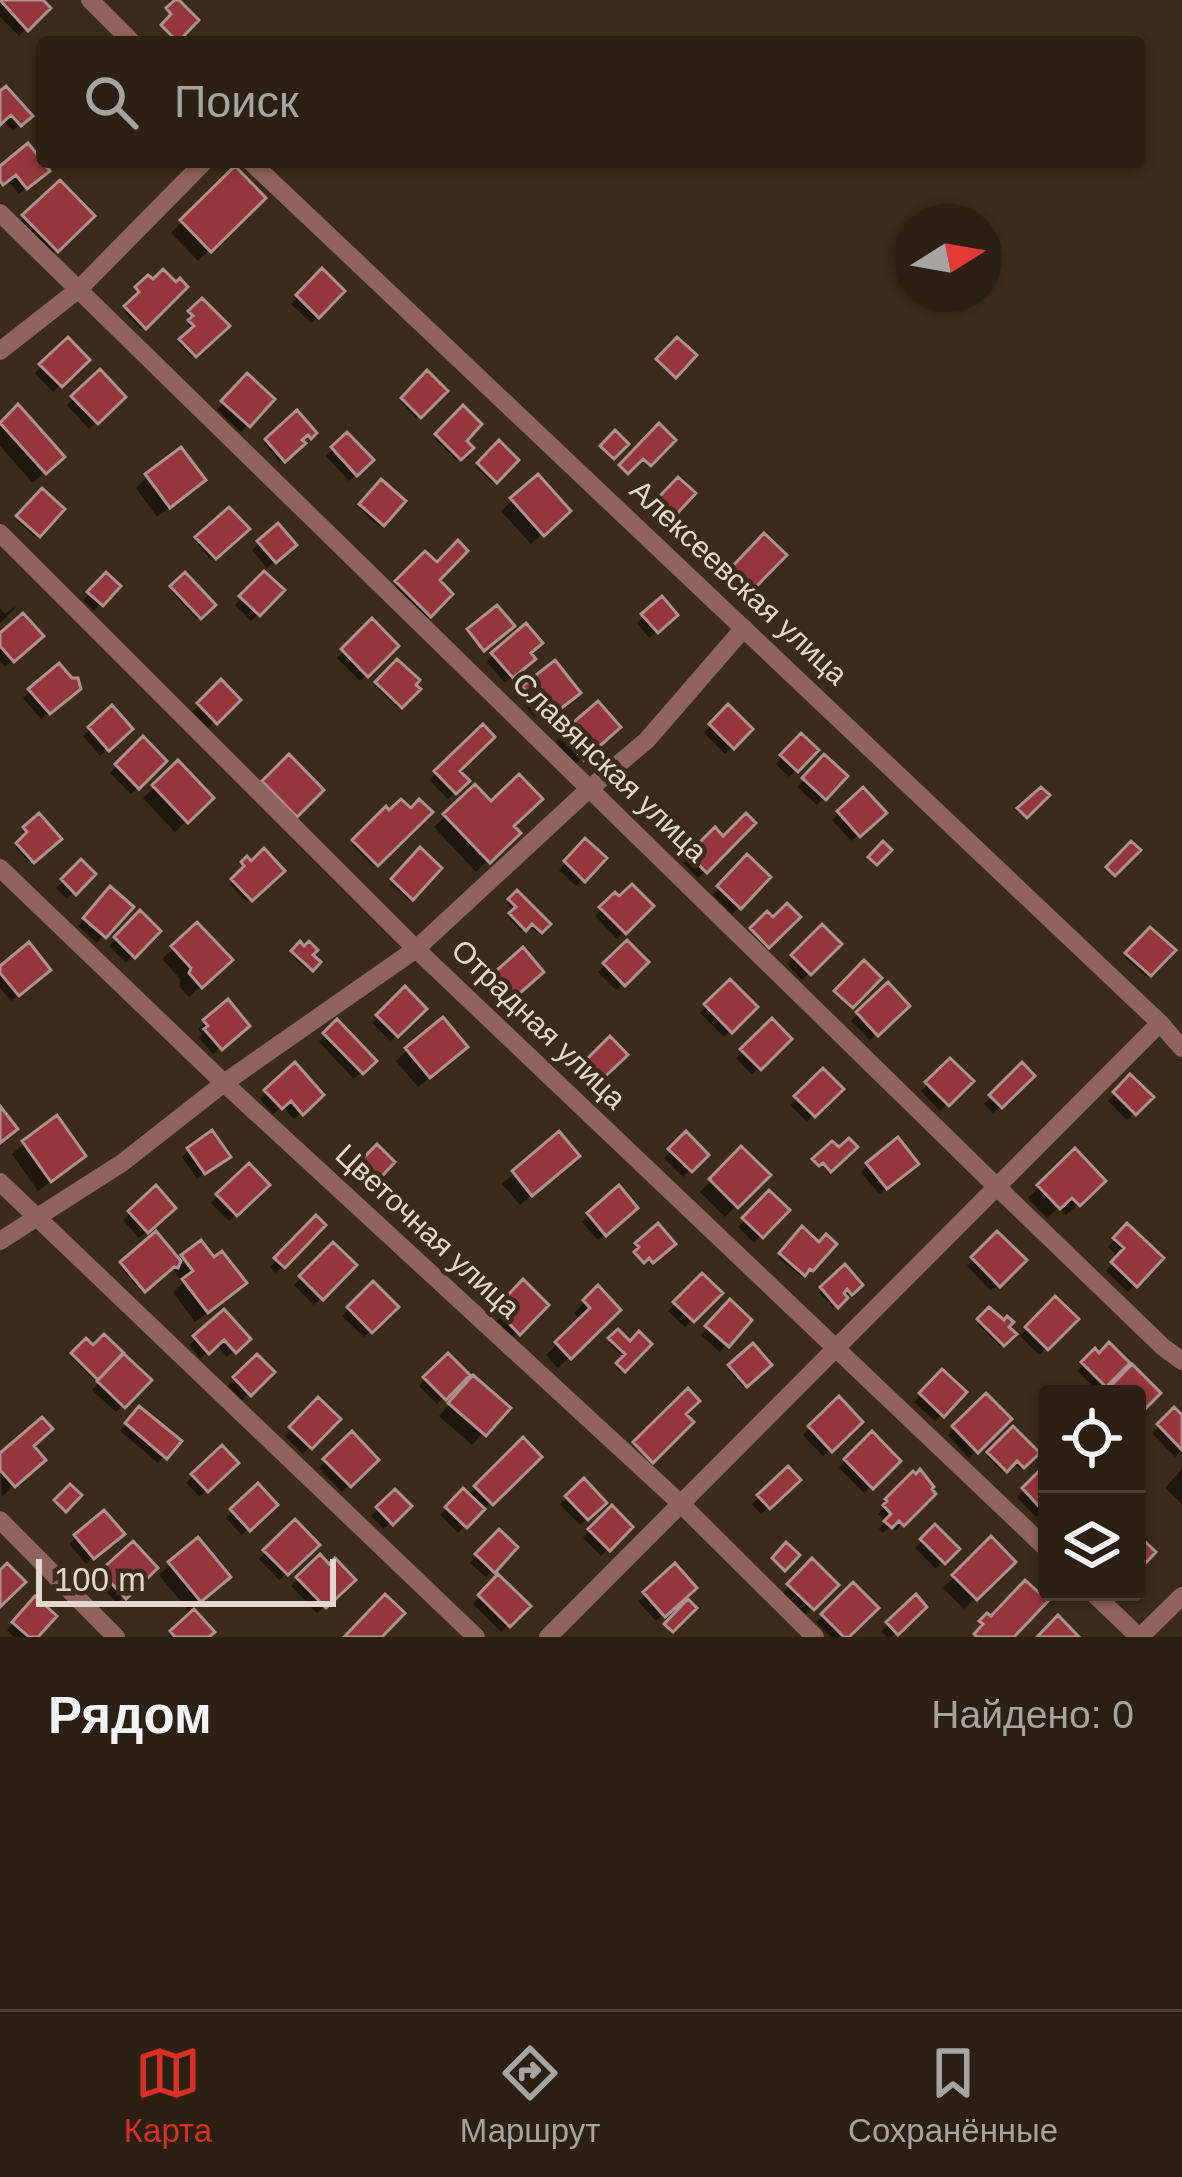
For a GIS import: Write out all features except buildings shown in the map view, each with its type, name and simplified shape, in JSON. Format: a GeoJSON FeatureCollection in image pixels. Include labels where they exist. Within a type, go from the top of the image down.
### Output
{"type":"FeatureCollection","features":[{"type":"Feature","properties":{"kind":"street"},"geometry":{"type":"LineString","coordinates":[[90,0],[126,36]]}},
{"type":"Feature","properties":{"kind":"street"},"geometry":{"type":"LineString","coordinates":[[0,351],[79,289],[198,168]]}},
{"type":"Feature","properties":{"kind":"street","name":"Алексеевская улица"},"geometry":{"type":"LineString","coordinates":[[257,168],[1182,1048]]}},
{"type":"Feature","properties":{"kind":"street","name":"Славянская улица"},"geometry":{"type":"LineString","coordinates":[[0,212],[997,1187],[1182,1361]]}},
{"type":"Feature","properties":{"kind":"street","name":"Отрадная улица"},"geometry":{"type":"LineString","coordinates":[[0,533],[416,949],[1038,1540]]}},
{"type":"Feature","properties":{"kind":"street"},"geometry":{"type":"LineString","coordinates":[[0,1241],[122,1162],[224,1083],[416,949],[647,740],[744,628]]}},
{"type":"Feature","properties":{"kind":"street","name":"Цветочная улица"},"geometry":{"type":"LineString","coordinates":[[0,868],[224,1083],[680,1503],[815,1637]]}},
{"type":"Feature","properties":{"kind":"street"},"geometry":{"type":"LineString","coordinates":[[548,1637],[1160,1023]]}},
{"type":"Feature","properties":{"kind":"street"},"geometry":{"type":"LineString","coordinates":[[0,1182],[476,1637]]}},
{"type":"Feature","properties":{"kind":"street"},"geometry":{"type":"LineString","coordinates":[[0,1520],[116,1637]]}},
{"type":"Feature","properties":{"kind":"street"},"geometry":{"type":"LineString","coordinates":[[1102,1601],[1140,1637],[1182,1596]]}}]}
